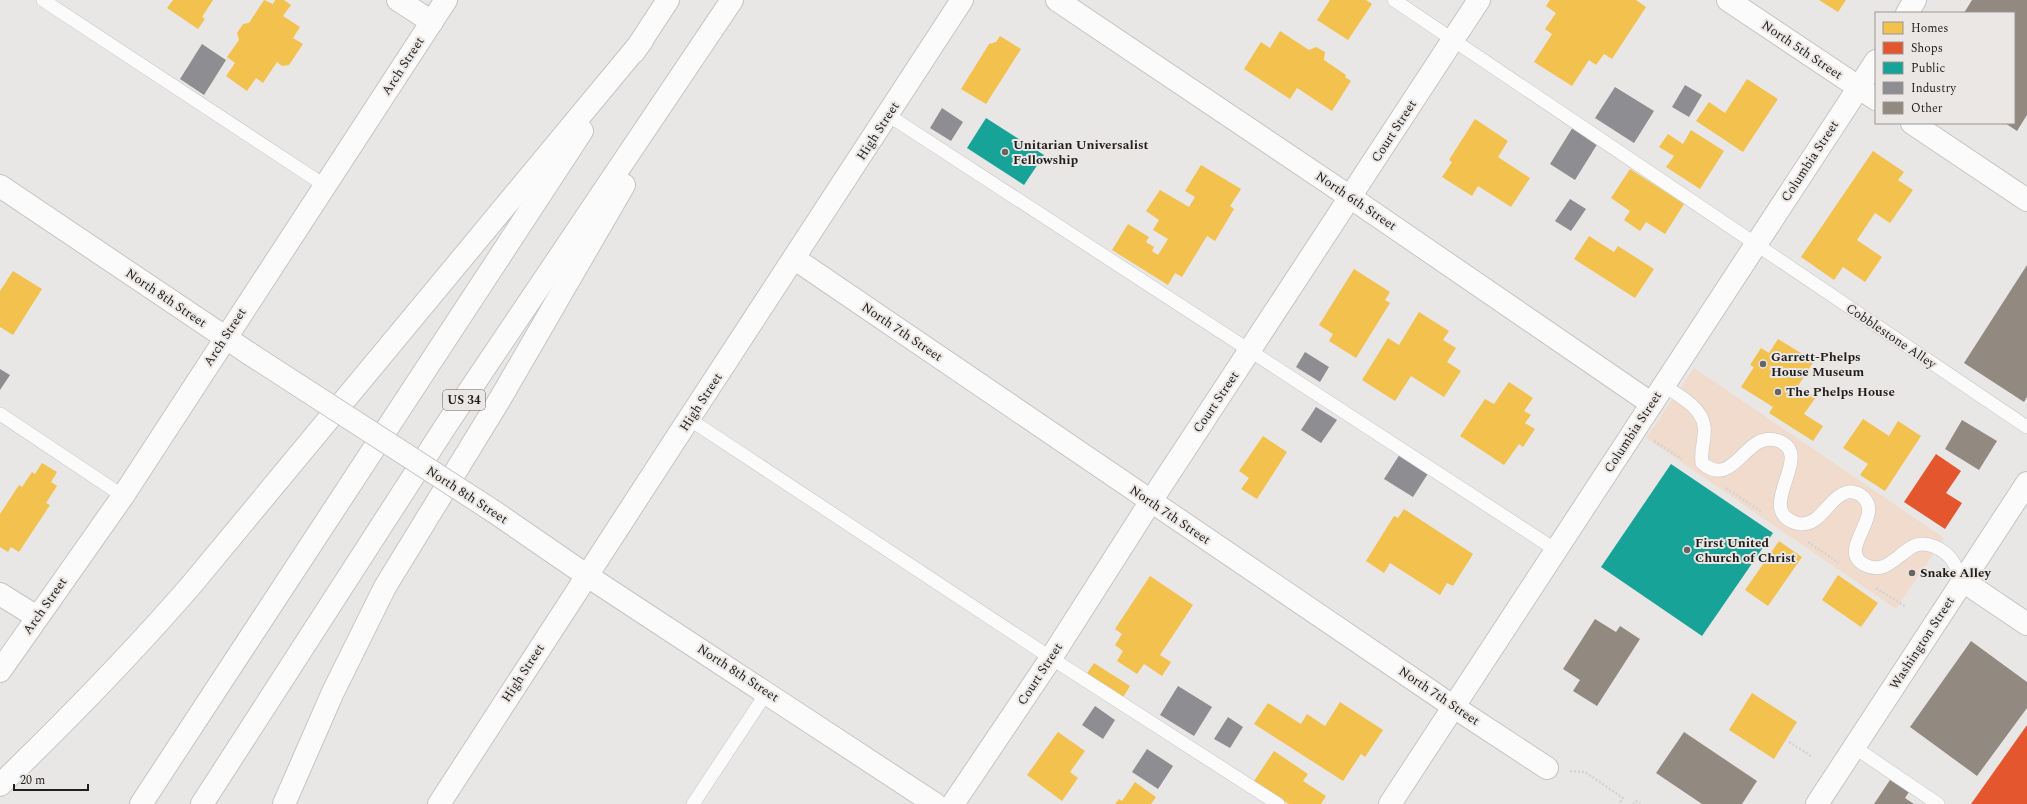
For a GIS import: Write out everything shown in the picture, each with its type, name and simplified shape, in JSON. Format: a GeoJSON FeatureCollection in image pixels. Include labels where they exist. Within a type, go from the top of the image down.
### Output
{"type":"FeatureCollection","features":[{"type":"Feature","properties":{"kind":"main road"},"geometry":{"type":"LineString","coordinates":[[398,0],[432,22]]}},
{"type":"Feature","properties":{"kind":"main road","name":"Arch Street"},"geometry":{"type":"LineString","coordinates":[[0,670],[123,496],[224,338],[446,0]]}},
{"type":"Feature","properties":{"kind":"main road"},"geometry":{"type":"LineString","coordinates":[[141,804],[668,0]]}},
{"type":"Feature","properties":{"kind":"main road","name":"High Street"},"geometry":{"type":"LineString","coordinates":[[439,804],[586,575],[795,259],[962,0]]}},
{"type":"Feature","properties":{"kind":"main road","name":"North 6th Street"},"geometry":{"type":"LineString","coordinates":[[1058,0],[1350,196],[1652,404]]}},
{"type":"Feature","properties":{"kind":"main road","name":"Court Street"},"geometry":{"type":"LineString","coordinates":[[953,804],[1051,658],[1350,196],[1479,0]]}},
{"type":"Feature","properties":{"kind":"main road","name":"North 5th Street"},"geometry":{"type":"LineString","coordinates":[[1728,0],[1875,98]]}},
{"type":"Feature","properties":{"kind":"main road"},"geometry":{"type":"LineString","coordinates":[[1908,12],[1915,0]]}},
{"type":"Feature","properties":{"kind":"main road"},"geometry":{"type":"LineString","coordinates":[[284,804],[333,692],[385,586],[500,399],[726,8]]}},
{"type":"Feature","properties":{"kind":"main road","name":"US 34"},"geometry":{"type":"LineString","coordinates":[[202,804],[448,424],[726,8]]}},
{"type":"Feature","properties":{"kind":"main road"},"geometry":{"type":"LineString","coordinates":[[0,785],[73,714],[137,648],[193,583],[642,41]]}},
{"type":"Feature","properties":{"kind":"main road","name":"Columbia Street"},"geometry":{"type":"LineString","coordinates":[[1390,804],[1875,62]]}},
{"type":"Feature","properties":{"kind":"main road"},"geometry":{"type":"LineString","coordinates":[[1913,124],[2027,200]]}},
{"type":"Feature","properties":{"kind":"main road","name":"North 8th Street"},"geometry":{"type":"LineString","coordinates":[[0,186],[224,338],[494,511],[586,575],[767,692],[935,804]]}},
{"type":"Feature","properties":{"kind":"main road","name":"North 7th Street"},"geometry":{"type":"LineString","coordinates":[[795,259],[1151,502],[1454,707],[1547,768]]}},
{"type":"Feature","properties":{"kind":"main road","name":"Washington Street"},"geometry":{"type":"LineString","coordinates":[[1817,804],[2027,483]]}},
{"type":"Feature","properties":{"kind":"main road"},"geometry":{"type":"LineString","coordinates":[[1963,581],[2027,624]]}},
{"type":"Feature","properties":{"kind":"main road"},"geometry":{"type":"LineString","coordinates":[[0,594],[37,617]]}},
{"type":"Feature","properties":{"kind":"lane"},"geometry":{"type":"LineString","coordinates":[[43,0],[324,186]]}},
{"type":"Feature","properties":{"kind":"lane","name":"Cobblestone Alley"},"geometry":{"type":"LineString","coordinates":[[1394,0],[2027,427]]}},
{"type":"Feature","properties":{"kind":"lane"},"geometry":{"type":"LineString","coordinates":[[888,115],[1556,550]]}},
{"type":"Feature","properties":{"kind":"lane"},"geometry":{"type":"LineString","coordinates":[[1663,385],[1690,404],[1700,414],[1704,426],[1700,452],[1702,463],[1709,469],[1718,472],[1728,468],[1753,445],[1762,441],[1771,439],[1781,441],[1788,447],[1792,456],[1788,477],[1779,502],[1782,512],[1788,518],[1796,523],[1804,524],[1812,521],[1842,493],[1851,492],[1862,495],[1868,502],[1870,512],[1855,546],[1856,556],[1861,563],[1869,567],[1879,568],[1888,566],[1913,546],[1934,546],[1944,551],[1952,560],[1963,581]]}},
{"type":"Feature","properties":{"kind":"lane"},"geometry":{"type":"LineString","coordinates":[[0,414],[123,496]]}},
{"type":"Feature","properties":{"kind":"lane"},"geometry":{"type":"LineString","coordinates":[[689,419],[1051,658],[1278,804]]}},
{"type":"Feature","properties":{"kind":"lane"},"geometry":{"type":"LineString","coordinates":[[693,804],[767,692]]}},
{"type":"Feature","properties":{"kind":"lane"},"geometry":{"type":"LineString","coordinates":[[1854,747],[1938,804]]}},
{"type":"Feature","properties":{"kind":"path"},"geometry":{"type":"LineString","coordinates":[[1789,742],[1811,756]]}},
{"type":"Feature","properties":{"kind":"path"},"geometry":{"type":"LineString","coordinates":[[1547,768],[1585,772],[1624,798],[1620,804]]}},
{"type":"Feature","properties":{"kind":"path"},"geometry":{"type":"LineString","coordinates":[[1633,804],[1636,800],[1640,804]]}},
{"type":"Feature","properties":{"kind":"shaded area"},"geometry":{"type":"Polygon","coordinates":[[[1694,368],[1944,538],[1896,609],[1646,438],[1694,368]]]}},
{"type":"Feature","properties":{"kind":"building: Homes"},"geometry":{"type":"Polygon","coordinates":[[[173,0],[213,0],[202,17],[205,19],[198,29],[167,8],[173,0]]]}},
{"type":"Feature","properties":{"kind":"building: Homes"},"geometry":{"type":"Polygon","coordinates":[[[264,0],[273,4],[275,0],[284,0],[291,5],[283,16],[300,27],[293,38],[303,44],[289,65],[282,66],[277,62],[263,83],[256,78],[247,91],[226,76],[235,63],[227,57],[239,40],[237,33],[243,24],[249,23],[264,0]]]}},
{"type":"Feature","properties":{"kind":"building: Homes"},"geometry":{"type":"Polygon","coordinates":[[[1330,0],[1366,0],[1372,4],[1348,40],[1317,20],[1330,0]]]}},
{"type":"Feature","properties":{"kind":"building: Homes"},"geometry":{"type":"Polygon","coordinates":[[[1550,0],[1636,0],[1646,7],[1612,59],[1604,54],[1596,65],[1589,60],[1572,86],[1534,62],[1552,34],[1545,29],[1556,13],[1546,6],[1550,0]]]}},
{"type":"Feature","properties":{"kind":"building: Homes"},"geometry":{"type":"Polygon","coordinates":[[[1819,0],[1846,0],[1838,12],[1819,0]]]}},
{"type":"Feature","properties":{"kind":"building: Homes"},"geometry":{"type":"Polygon","coordinates":[[[1280,31],[1309,50],[1316,47],[1325,52],[1324,60],[1346,75],[1345,77],[1351,81],[1332,111],[1297,88],[1290,99],[1244,69],[1261,42],[1270,48],[1280,31]]]}},
{"type":"Feature","properties":{"kind":"building: Homes"},"geometry":{"type":"Polygon","coordinates":[[[1000,36],[1021,49],[986,104],[961,89],[989,44],[996,42],[1000,36]]]}},
{"type":"Feature","properties":{"kind":"building: Homes"},"geometry":{"type":"Polygon","coordinates":[[[1747,79],[1778,99],[1743,152],[1696,121],[1709,102],[1725,113],[1747,79]]]}},
{"type":"Feature","properties":{"kind":"building: Homes"},"geometry":{"type":"Polygon","coordinates":[[[1475,119],[1508,141],[1498,157],[1530,178],[1511,207],[1478,186],[1472,196],[1442,177],[1452,162],[1449,160],[1475,119]]]}},
{"type":"Feature","properties":{"kind":"building: Homes"},"geometry":{"type":"Polygon","coordinates":[[[1691,130],[1724,151],[1700,189],[1666,167],[1674,156],[1659,147],[1668,134],[1683,144],[1691,130]]]}},
{"type":"Feature","properties":{"kind":"building: Homes"},"geometry":{"type":"Polygon","coordinates":[[[1873,151],[1904,172],[1898,180],[1913,190],[1890,223],[1875,213],[1857,240],[1882,257],[1865,282],[1843,267],[1834,280],[1801,257],[1873,151]]]}},
{"type":"Feature","properties":{"kind":"building: Homes"},"geometry":{"type":"Polygon","coordinates":[[[1201,165],[1241,189],[1230,206],[1234,209],[1215,241],[1207,236],[1182,277],[1175,273],[1168,285],[1112,250],[1128,224],[1149,237],[1146,242],[1154,247],[1152,251],[1158,255],[1168,239],[1153,230],[1159,220],[1146,211],[1160,190],[1189,207],[1195,197],[1185,191],[1201,165]]]}},
{"type":"Feature","properties":{"kind":"building: Homes"},"geometry":{"type":"Polygon","coordinates":[[[1630,169],[1684,204],[1665,234],[1646,222],[1640,231],[1624,220],[1630,211],[1611,198],[1630,169]]]}},
{"type":"Feature","properties":{"kind":"building: Homes"},"geometry":{"type":"Polygon","coordinates":[[[1589,236],[1614,252],[1618,246],[1654,269],[1635,298],[1574,259],[1589,236]]]}},
{"type":"Feature","properties":{"kind":"building: Homes"},"geometry":{"type":"Polygon","coordinates":[[[1354,269],[1390,292],[1385,300],[1390,303],[1356,358],[1329,341],[1333,334],[1319,325],[1354,269]]]}},
{"type":"Feature","properties":{"kind":"building: Homes"},"geometry":{"type":"Polygon","coordinates":[[[13,271],[42,289],[13,335],[0,327],[0,291],[13,271]]]}},
{"type":"Feature","properties":{"kind":"building: Homes"},"geometry":{"type":"Polygon","coordinates":[[[1419,312],[1449,331],[1443,340],[1456,348],[1447,362],[1461,371],[1444,397],[1411,376],[1395,401],[1362,380],[1388,338],[1399,345],[1419,312]]]}},
{"type":"Feature","properties":{"kind":"building: Homes","name":"The Phelps House"},"geometry":{"type":"Polygon","coordinates":[[[1778,339],[1814,361],[1798,386],[1816,397],[1804,414],[1823,426],[1813,441],[1769,413],[1773,407],[1741,387],[1754,367],[1750,365],[1761,348],[1769,353],[1778,339]]]}},
{"type":"Feature","properties":{"kind":"building: Homes"},"geometry":{"type":"Polygon","coordinates":[[[1509,382],[1533,398],[1524,411],[1531,415],[1525,423],[1535,429],[1523,447],[1519,444],[1504,465],[1460,436],[1485,399],[1494,404],[1509,382]]]}},
{"type":"Feature","properties":{"kind":"building: Homes"},"geometry":{"type":"Polygon","coordinates":[[[1863,419],[1889,436],[1898,421],[1921,436],[1885,491],[1860,475],[1868,464],[1843,448],[1863,419]]]}},
{"type":"Feature","properties":{"kind":"building: Homes"},"geometry":{"type":"Polygon","coordinates":[[[1263,436],[1287,452],[1257,499],[1241,489],[1249,478],[1239,471],[1263,436]]]}},
{"type":"Feature","properties":{"kind":"building: Homes"},"geometry":{"type":"Polygon","coordinates":[[[42,463],[57,472],[51,482],[57,486],[46,503],[50,505],[19,552],[11,547],[8,552],[0,547],[0,514],[19,485],[22,487],[32,472],[35,474],[42,463]]]}},
{"type":"Feature","properties":{"kind":"building: Homes"},"geometry":{"type":"Polygon","coordinates":[[[1404,509],[1473,554],[1453,586],[1447,583],[1440,595],[1390,563],[1384,573],[1366,561],[1394,516],[1398,518],[1404,509]]]}},
{"type":"Feature","properties":{"kind":"building: Homes"},"geometry":{"type":"Polygon","coordinates":[[[1779,541],[1802,557],[1768,606],[1745,590],[1779,541]]]}},
{"type":"Feature","properties":{"kind":"building: Homes"},"geometry":{"type":"Polygon","coordinates":[[[1838,575],[1878,603],[1861,627],[1822,600],[1838,575]]]}},
{"type":"Feature","properties":{"kind":"building: Homes"},"geometry":{"type":"Polygon","coordinates":[[[1150,576],[1193,605],[1160,655],[1171,662],[1162,676],[1144,664],[1137,674],[1117,661],[1123,651],[1115,645],[1122,634],[1115,629],[1150,576]]]}},
{"type":"Feature","properties":{"kind":"building: Homes"},"geometry":{"type":"Polygon","coordinates":[[[1094,663],[1130,686],[1122,699],[1086,675],[1094,663]]]}},
{"type":"Feature","properties":{"kind":"building: Homes"},"geometry":{"type":"Polygon","coordinates":[[[1752,693],[1797,722],[1774,759],[1729,730],[1752,693]]]}},
{"type":"Feature","properties":{"kind":"building: Homes"},"geometry":{"type":"Polygon","coordinates":[[[1340,702],[1383,730],[1365,757],[1361,754],[1343,781],[1254,724],[1268,703],[1301,724],[1307,714],[1325,726],[1340,702]]]}},
{"type":"Feature","properties":{"kind":"building: Homes"},"geometry":{"type":"Polygon","coordinates":[[[1058,732],[1085,751],[1070,772],[1078,778],[1062,801],[1027,775],[1058,732]]]}},
{"type":"Feature","properties":{"kind":"building: Homes"},"geometry":{"type":"Polygon","coordinates":[[[1274,751],[1308,774],[1303,781],[1326,796],[1321,804],[1289,804],[1254,781],[1274,751]]]}},
{"type":"Feature","properties":{"kind":"building: Homes"},"geometry":{"type":"Polygon","coordinates":[[[1135,782],[1156,797],[1151,804],[1115,804],[1119,799],[1122,801],[1135,782]]]}},
{"type":"Feature","properties":{"kind":"building: Shops"},"geometry":{"type":"Polygon","coordinates":[[[1936,454],[1961,471],[1946,493],[1962,503],[1945,529],[1904,502],[1936,454]]]}},
{"type":"Feature","properties":{"kind":"building: Shops"},"geometry":{"type":"Polygon","coordinates":[[[2027,725],[2027,804],[1971,804],[2027,725]]]}},
{"type":"Feature","properties":{"kind":"building: Public","name":"Unitarian Universalist Fellowship"},"geometry":{"type":"Polygon","coordinates":[[[986,118],[1044,155],[1024,185],[967,148],[986,118]]]}},
{"type":"Feature","properties":{"kind":"building: Public","name":"First United Church of Christ"},"geometry":{"type":"Polygon","coordinates":[[[1671,464],[1773,533],[1702,636],[1601,567],[1671,464]]]}},
{"type":"Feature","properties":{"kind":"building: Industry"},"geometry":{"type":"Polygon","coordinates":[[[202,44],[226,60],[204,95],[180,79],[202,44]]]}},
{"type":"Feature","properties":{"kind":"building: Industry"},"geometry":{"type":"Polygon","coordinates":[[[1685,85],[1702,95],[1689,117],[1672,107],[1685,85]]]}},
{"type":"Feature","properties":{"kind":"building: Industry"},"geometry":{"type":"Polygon","coordinates":[[[1615,87],[1654,111],[1634,143],[1595,118],[1615,87]]]}},
{"type":"Feature","properties":{"kind":"building: Industry"},"geometry":{"type":"Polygon","coordinates":[[[942,108],[963,122],[951,141],[930,128],[942,108]]]}},
{"type":"Feature","properties":{"kind":"building: Industry"},"geometry":{"type":"Polygon","coordinates":[[[1573,127],[1598,143],[1575,180],[1550,164],[1573,127]]]}},
{"type":"Feature","properties":{"kind":"building: Industry"},"geometry":{"type":"Polygon","coordinates":[[[1570,199],[1586,209],[1571,231],[1555,221],[1570,199]]]}},
{"type":"Feature","properties":{"kind":"building: Industry"},"geometry":{"type":"Polygon","coordinates":[[[1305,352],[1329,367],[1320,382],[1296,367],[1305,352]]]}},
{"type":"Feature","properties":{"kind":"building: Industry"},"geometry":{"type":"Polygon","coordinates":[[[0,369],[10,375],[0,390],[0,369]]]}},
{"type":"Feature","properties":{"kind":"building: Industry"},"geometry":{"type":"Polygon","coordinates":[[[1316,407],[1337,420],[1321,443],[1301,430],[1316,407]]]}},
{"type":"Feature","properties":{"kind":"building: Industry"},"geometry":{"type":"Polygon","coordinates":[[[1400,454],[1429,472],[1413,497],[1384,479],[1400,454]]]}},
{"type":"Feature","properties":{"kind":"building: Industry"},"geometry":{"type":"Polygon","coordinates":[[[1178,686],[1212,707],[1194,736],[1160,715],[1178,686]]]}},
{"type":"Feature","properties":{"kind":"building: Industry"},"geometry":{"type":"Polygon","coordinates":[[[1095,706],[1115,720],[1103,739],[1082,725],[1095,706]]]}},
{"type":"Feature","properties":{"kind":"building: Industry"},"geometry":{"type":"Polygon","coordinates":[[[1228,717],[1243,727],[1230,748],[1214,739],[1228,717]]]}},
{"type":"Feature","properties":{"kind":"building: Industry"},"geometry":{"type":"Polygon","coordinates":[[[1147,749],[1173,766],[1158,789],[1132,772],[1147,749]]]}},
{"type":"Feature","properties":{"kind":"building: Other"},"geometry":{"type":"Polygon","coordinates":[[[1972,0],[2027,0],[2027,115],[2017,131],[2006,124],[2015,124],[2015,12],[1965,12],[1972,0]]]}},
{"type":"Feature","properties":{"kind":"building: Other"},"geometry":{"type":"Polygon","coordinates":[[[2027,265],[2027,397],[2024,402],[1964,363],[2027,265]]]}},
{"type":"Feature","properties":{"kind":"building: Other"},"geometry":{"type":"Polygon","coordinates":[[[1962,420],[1997,441],[1979,470],[1945,449],[1962,420]]]}},
{"type":"Feature","properties":{"kind":"building: Other"},"geometry":{"type":"Polygon","coordinates":[[[1595,619],[1616,632],[1620,626],[1640,639],[1597,706],[1573,691],[1580,680],[1563,669],[1595,619]]]}},
{"type":"Feature","properties":{"kind":"building: Other"},"geometry":{"type":"Polygon","coordinates":[[[1971,641],[2027,682],[2027,708],[1977,776],[1910,727],[1971,641]]]}},
{"type":"Feature","properties":{"kind":"building: Other"},"geometry":{"type":"Polygon","coordinates":[[[1684,732],[1757,781],[1742,804],[1702,804],[1656,773],[1684,732]]]}},
{"type":"Feature","properties":{"kind":"building: Other"},"geometry":{"type":"Polygon","coordinates":[[[1890,780],[1909,792],[1905,798],[1914,804],[1874,804],[1890,780]]]}},
{"type":"Feature","properties":{"kind":"place","name":"Unitarian Universalist Fellowship"},"geometry":{"type":"Point","coordinates":[1005,152]}},
{"type":"Feature","properties":{"kind":"place","name":"Garrett-Phelps House Museum"},"geometry":{"type":"Point","coordinates":[1763,364]}},
{"type":"Feature","properties":{"kind":"place","name":"The Phelps House"},"geometry":{"type":"Point","coordinates":[1778,392]}},
{"type":"Feature","properties":{"kind":"place","name":"First United Church of Christ"},"geometry":{"type":"Point","coordinates":[1687,550]}},
{"type":"Feature","properties":{"kind":"place","name":"Snake Alley"},"geometry":{"type":"Point","coordinates":[1912,573]}}]}
